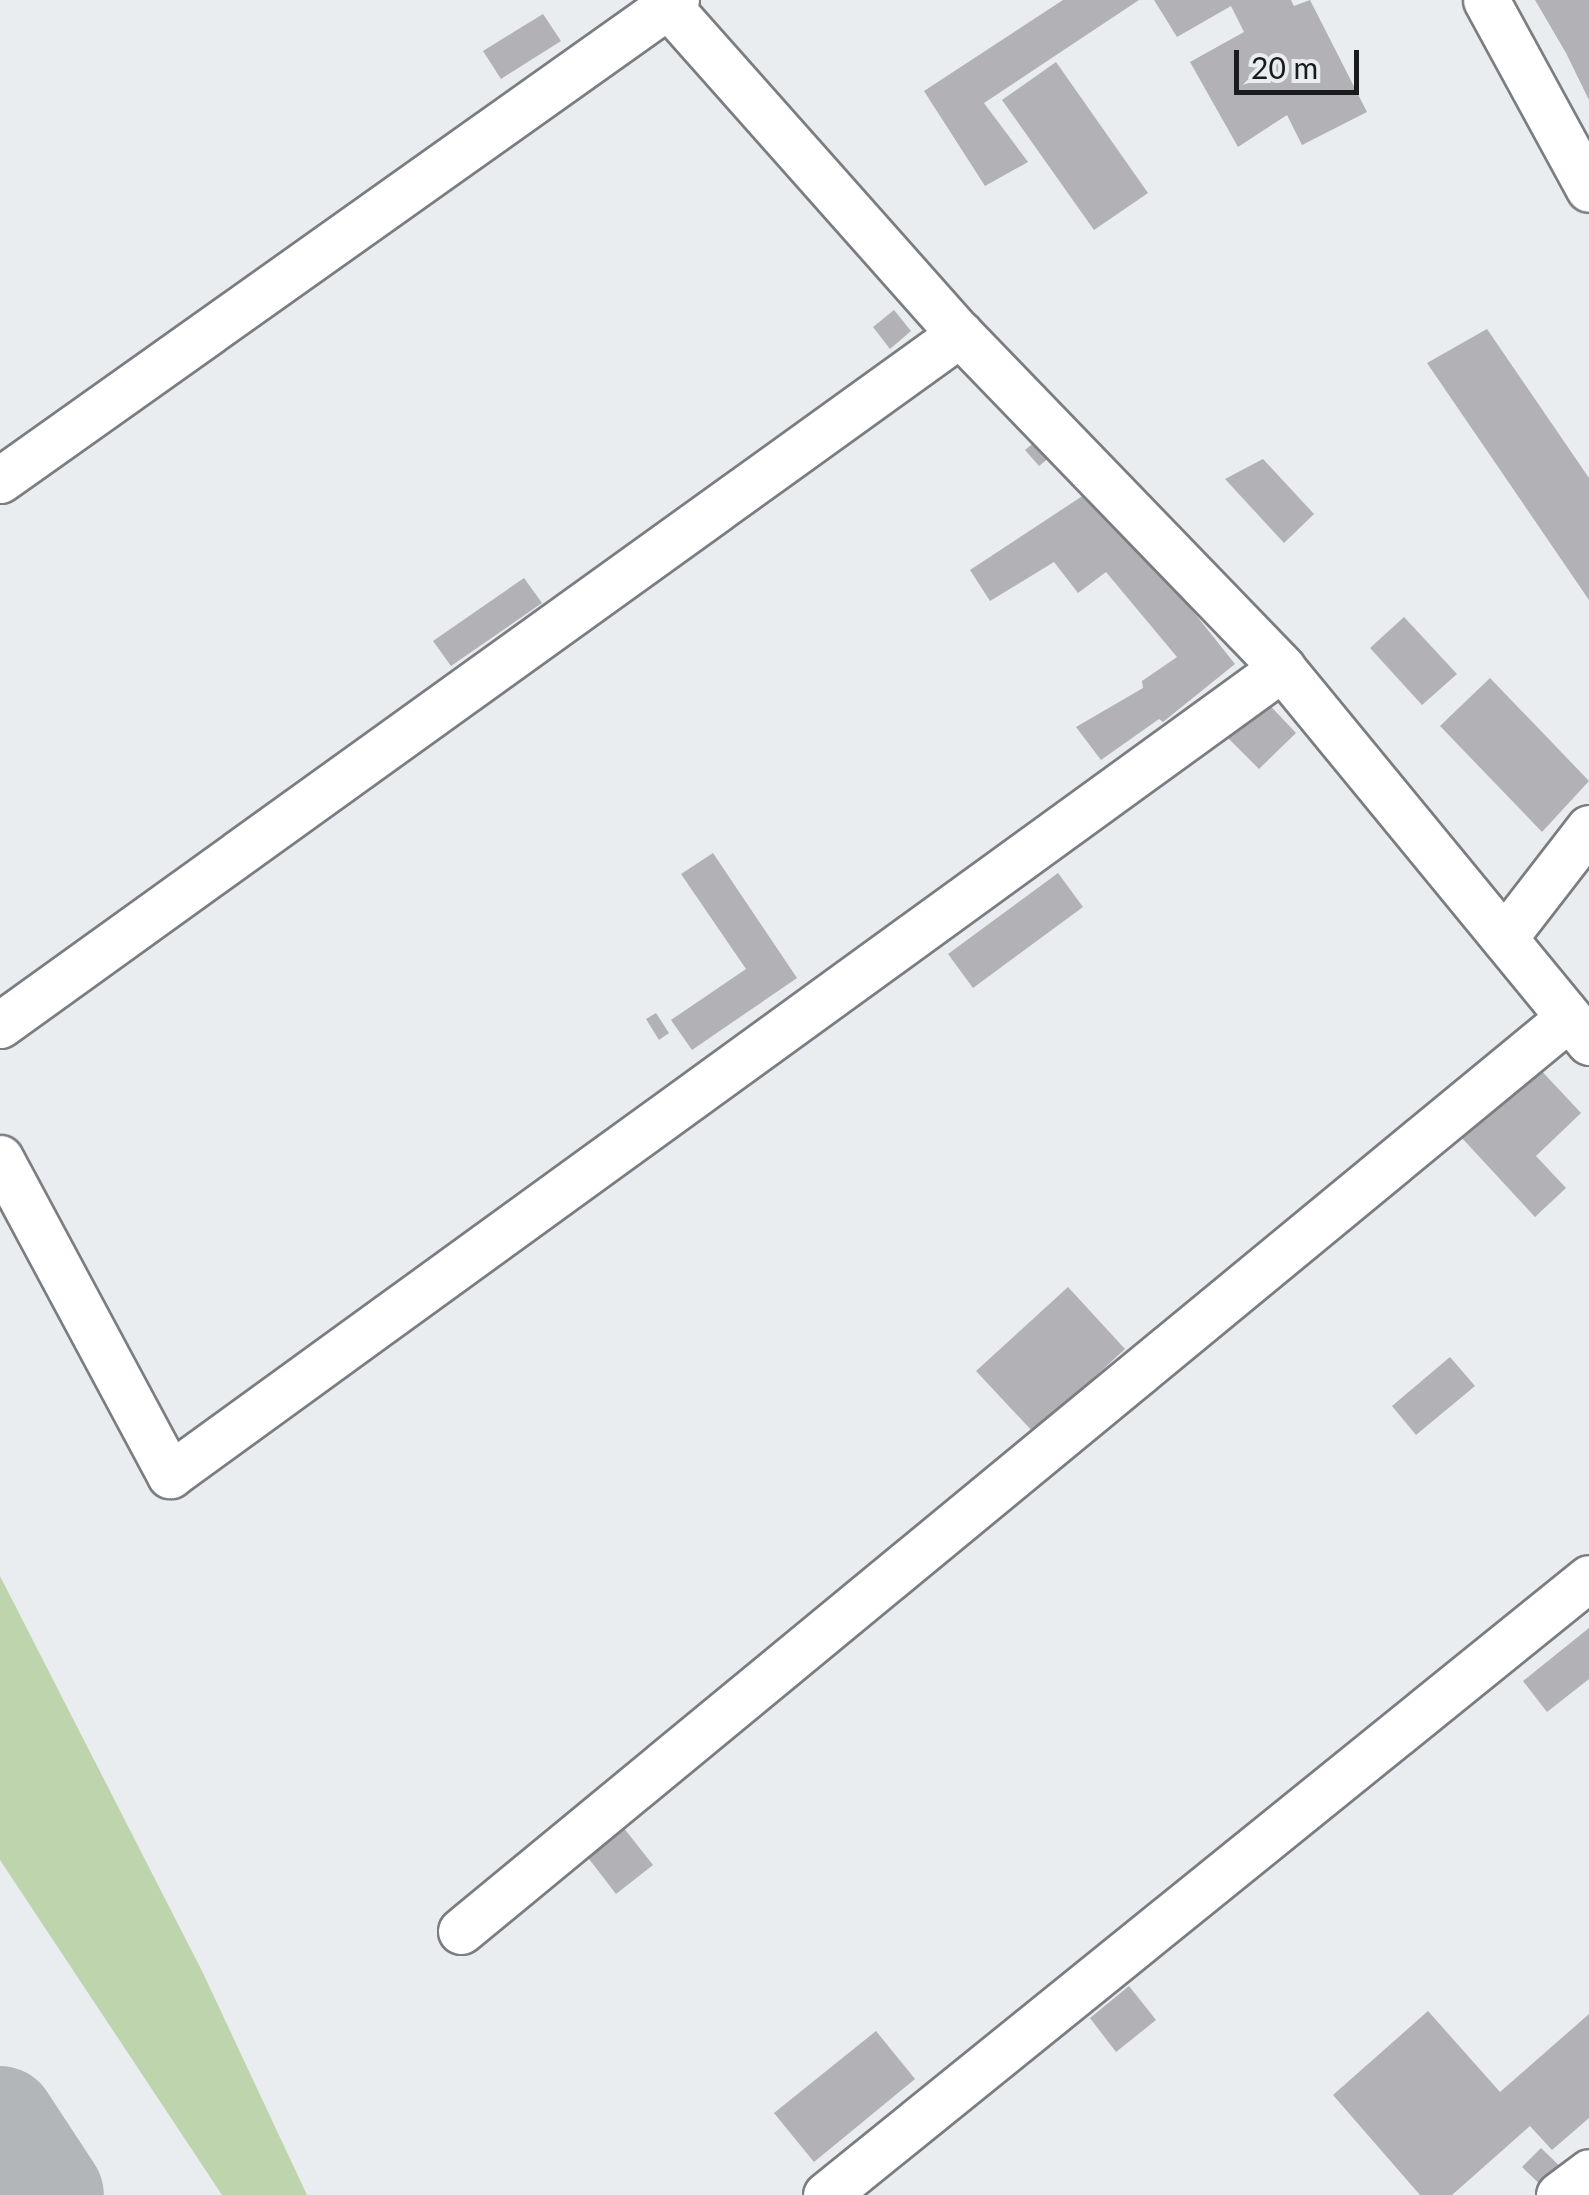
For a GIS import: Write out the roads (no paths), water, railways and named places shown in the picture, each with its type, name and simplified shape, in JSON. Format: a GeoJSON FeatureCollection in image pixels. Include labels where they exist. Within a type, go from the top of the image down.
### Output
{"type":"FeatureCollection","features":[{"type":"Feature","properties":{"kind":"street"},"geometry":{"type":"LineString","coordinates":[[1486,0],[1589,189]]}},
{"type":"Feature","properties":{"kind":"street"},"geometry":{"type":"LineString","coordinates":[[0,480],[669,2],[960,334],[1282,668],[1579,1030],[461,1931]]}},
{"type":"Feature","properties":{"kind":"street"},"geometry":{"type":"LineString","coordinates":[[0,1024],[960,334]]}},
{"type":"Feature","properties":{"kind":"street"},"geometry":{"type":"LineString","coordinates":[[0,1158],[170,1475],[1282,668]]}},
{"type":"Feature","properties":{"kind":"street"},"geometry":{"type":"LineString","coordinates":[[1504,938],[1589,828]]}},
{"type":"Feature","properties":{"kind":"street"},"geometry":{"type":"LineString","coordinates":[[826,2195],[1589,1578]]}},
{"type":"Feature","properties":{"kind":"street"},"geometry":{"type":"LineString","coordinates":[[1559,2195],[1589,2172]]}}]}
